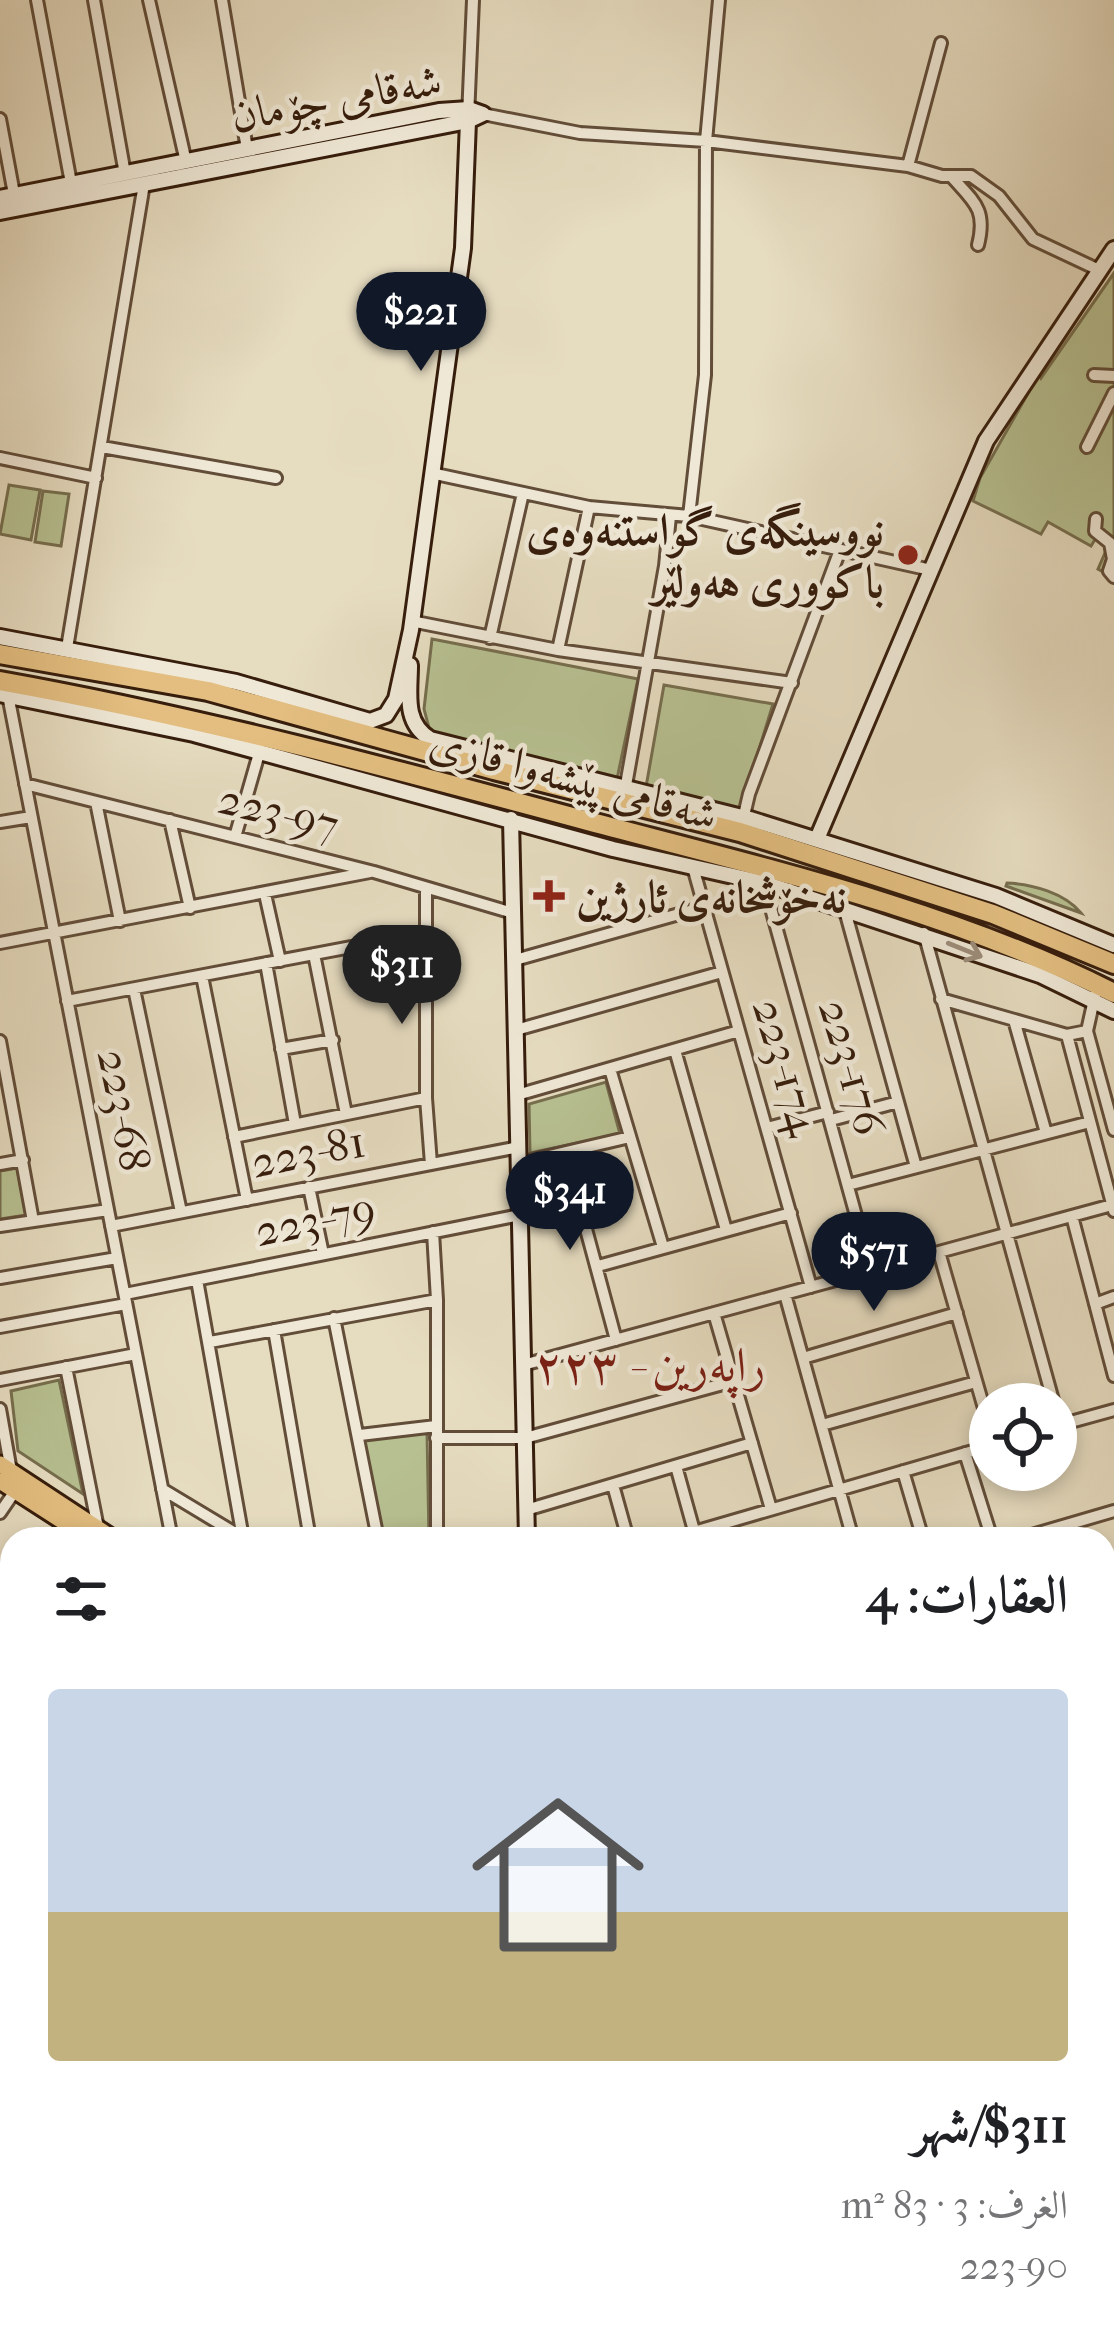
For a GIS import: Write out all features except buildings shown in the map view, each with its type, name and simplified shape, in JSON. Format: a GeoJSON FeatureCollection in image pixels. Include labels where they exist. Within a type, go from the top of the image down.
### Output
{"type":"FeatureCollection","features":[{"type":"Feature","properties":{"kind":"highway","name":"شەقامی پێشەوا قازی"},"geometry":{"type":"LineString","coordinates":[[0,654],[112,667],[742,825],[848,856],[1077,936],[1113,957]]}},
{"type":"Feature","properties":{"kind":"highway"},"geometry":{"type":"LineString","coordinates":[[100,700],[161,700],[158,686],[112,667]]}},
{"type":"Feature","properties":{"kind":"highway","name":"شەقامی پێشەوا قازی"},"geometry":{"type":"LineString","coordinates":[[3,690],[100,700],[241,732],[392,778],[986,938],[1102,993]]}},
{"type":"Feature","properties":{"kind":"highway"},"geometry":{"type":"LineString","coordinates":[[241,732],[198,716],[194,701],[204,697],[263,705]]}},
{"type":"Feature","properties":{"kind":"main road"},"geometry":{"type":"LineString","coordinates":[[6,1477],[83,1527]]}},
{"type":"Feature","properties":{"kind":"street"},"geometry":{"type":"LineString","coordinates":[[37,0],[71,183]]}},
{"type":"Feature","properties":{"kind":"street"},"geometry":{"type":"LineString","coordinates":[[94,0],[125,174]]}},
{"type":"Feature","properties":{"kind":"street"},"geometry":{"type":"LineString","coordinates":[[149,0],[186,162]]}},
{"type":"Feature","properties":{"kind":"street"},"geometry":{"type":"LineString","coordinates":[[221,0],[247,149]]}},
{"type":"Feature","properties":{"kind":"street"},"geometry":{"type":"LineString","coordinates":[[0,637],[67,648],[112,667],[267,690],[358,726],[379,719],[394,703],[411,625],[463,248],[473,115],[473,0]]}},
{"type":"Feature","properties":{"kind":"street"},"geometry":{"type":"LineString","coordinates":[[689,516],[705,375],[706,141],[719,0]]}},
{"type":"Feature","properties":{"kind":"street"},"geometry":{"type":"LineString","coordinates":[[908,166],[941,43]]}},
{"type":"Feature","properties":{"kind":"street"},"geometry":{"type":"LineString","coordinates":[[473,115],[580,133],[706,141],[971,176],[984,182],[1033,239],[1100,270]]}},
{"type":"Feature","properties":{"kind":"street","name":"شەقامی چۆمان"},"geometry":{"type":"LineString","coordinates":[[7,196],[247,149],[473,115]]}},
{"type":"Feature","properties":{"kind":"street","name":"شەقامی چۆمان"},"geometry":{"type":"LineString","coordinates":[[0,212],[441,117]]}},
{"type":"Feature","properties":{"kind":"street"},"geometry":{"type":"LineString","coordinates":[[0,119],[7,196]]}},
{"type":"Feature","properties":{"kind":"street"},"geometry":{"type":"LineString","coordinates":[[951,176],[980,212],[983,224],[978,245]]}},
{"type":"Feature","properties":{"kind":"street"},"geometry":{"type":"LineString","coordinates":[[67,648],[144,184]]}},
{"type":"Feature","properties":{"kind":"street"},"geometry":{"type":"LineString","coordinates":[[817,839],[986,441],[1114,249]]}},
{"type":"Feature","properties":{"kind":"street"},"geometry":{"type":"LineString","coordinates":[[1094,375],[1114,376]]}},
{"type":"Feature","properties":{"kind":"street"},"geometry":{"type":"LineString","coordinates":[[1087,447],[1109,417],[1114,393]]}},
{"type":"Feature","properties":{"kind":"street"},"geometry":{"type":"LineString","coordinates":[[102,447],[276,478]]}},
{"type":"Feature","properties":{"kind":"street"},"geometry":{"type":"LineString","coordinates":[[0,458],[96,478]]}},
{"type":"Feature","properties":{"kind":"street"},"geometry":{"type":"LineString","coordinates":[[431,472],[589,507],[689,516],[931,570]]}},
{"type":"Feature","properties":{"kind":"street"},"geometry":{"type":"LineString","coordinates":[[490,638],[523,493]]}},
{"type":"Feature","properties":{"kind":"street"},"geometry":{"type":"LineString","coordinates":[[558,650],[589,507]]}},
{"type":"Feature","properties":{"kind":"street"},"geometry":{"type":"LineString","coordinates":[[626,785],[670,516]]}},
{"type":"Feature","properties":{"kind":"street"},"geometry":{"type":"LineString","coordinates":[[1096,519],[1095,531],[1112,543],[1109,571],[1114,577]]}},
{"type":"Feature","properties":{"kind":"street"},"geometry":{"type":"LineString","coordinates":[[840,550],[742,825],[817,839],[848,856]]}},
{"type":"Feature","properties":{"kind":"street"},"geometry":{"type":"LineString","coordinates":[[411,625],[792,683]]}},
{"type":"Feature","properties":{"kind":"street"},"geometry":{"type":"LineString","coordinates":[[411,625],[410,712],[414,726],[430,739],[495,762],[626,785],[667,805]]}},
{"type":"Feature","properties":{"kind":"street"},"geometry":{"type":"LineString","coordinates":[[3,690],[392,778],[512,819],[600,834],[693,867],[813,890],[844,907],[1102,993],[1114,1011]]}},
{"type":"Feature","properties":{"kind":"street","name":"223-68"},"geometry":{"type":"LineString","coordinates":[[3,690],[32,817],[170,1527]]}},
{"type":"Feature","properties":{"kind":"street"},"geometry":{"type":"LineString","coordinates":[[235,837],[260,750]]}},
{"type":"Feature","properties":{"kind":"street","name":"223-97"},"geometry":{"type":"LineString","coordinates":[[25,784],[374,872],[514,914]]}},
{"type":"Feature","properties":{"kind":"street"},"geometry":{"type":"LineString","coordinates":[[96,802],[121,921]]}},
{"type":"Feature","properties":{"kind":"street"},"geometry":{"type":"LineString","coordinates":[[0,822],[32,817]]}},
{"type":"Feature","properties":{"kind":"street"},"geometry":{"type":"LineString","coordinates":[[512,819],[527,1527]]}},
{"type":"Feature","properties":{"kind":"street"},"geometry":{"type":"LineString","coordinates":[[170,820],[190,908]]}},
{"type":"Feature","properties":{"kind":"street","name":"223-174"},"geometry":{"type":"LineString","coordinates":[[693,867],[812,1287]]}},
{"type":"Feature","properties":{"kind":"street"},"geometry":{"type":"LineString","coordinates":[[0,943],[374,872]]}},
{"type":"Feature","properties":{"kind":"street","name":"223-176"},"geometry":{"type":"LineString","coordinates":[[764,883],[871,1270]]}},
{"type":"Feature","properties":{"kind":"street"},"geometry":{"type":"LineString","coordinates":[[426,890],[426,1098],[431,1163]]}},
{"type":"Feature","properties":{"kind":"street"},"geometry":{"type":"LineString","coordinates":[[265,894],[280,961]]}},
{"type":"Feature","properties":{"kind":"street"},"geometry":{"type":"LineString","coordinates":[[514,960],[704,907]]}},
{"type":"Feature","properties":{"kind":"street"},"geometry":{"type":"LineString","coordinates":[[844,907],[916,1167]]}},
{"type":"Feature","properties":{"kind":"street"},"geometry":{"type":"LineString","coordinates":[[67,1001],[425,933]]}},
{"type":"Feature","properties":{"kind":"street"},"geometry":{"type":"LineString","coordinates":[[924,933],[1048,1383]]}},
{"type":"Feature","properties":{"kind":"street"},"geometry":{"type":"LineString","coordinates":[[314,954],[346,1114]]}},
{"type":"Feature","properties":{"kind":"street"},"geometry":{"type":"LineString","coordinates":[[266,964],[295,1124]]}},
{"type":"Feature","properties":{"kind":"street"},"geometry":{"type":"LineString","coordinates":[[516,1030],[722,972]]}},
{"type":"Feature","properties":{"kind":"street"},"geometry":{"type":"LineString","coordinates":[[202,976],[247,1199]]}},
{"type":"Feature","properties":{"kind":"street"},"geometry":{"type":"LineString","coordinates":[[134,988],[181,1212]]}},
{"type":"Feature","properties":{"kind":"street"},"geometry":{"type":"LineString","coordinates":[[1102,993],[1087,1031],[1114,1130]]}},
{"type":"Feature","properties":{"kind":"street"},"geometry":{"type":"LineString","coordinates":[[941,999],[1066,1035],[1087,1031]]}},
{"type":"Feature","properties":{"kind":"street"},"geometry":{"type":"LineString","coordinates":[[1014,1020],[1046,1133]]}},
{"type":"Feature","properties":{"kind":"street"},"geometry":{"type":"LineString","coordinates":[[518,1095],[739,1031]]}},
{"type":"Feature","properties":{"kind":"street"},"geometry":{"type":"LineString","coordinates":[[524,1365],[1072,1216],[1113,1209],[1066,1035]]}},
{"type":"Feature","properties":{"kind":"street"},"geometry":{"type":"LineString","coordinates":[[281,1049],[333,1040]]}},
{"type":"Feature","properties":{"kind":"street"},"geometry":{"type":"LineString","coordinates":[[0,1041],[33,1221]]}},
{"type":"Feature","properties":{"kind":"street"},"geometry":{"type":"LineString","coordinates":[[675,1050],[726,1230]]}},
{"type":"Feature","properties":{"kind":"street"},"geometry":{"type":"LineString","coordinates":[[610,1069],[663,1247]]}},
{"type":"Feature","properties":{"kind":"street"},"geometry":{"type":"LineString","coordinates":[[234,1137],[426,1098]]}},
{"type":"Feature","properties":{"kind":"street"},"geometry":{"type":"LineString","coordinates":[[766,1129],[898,1102]]}},
{"type":"Feature","properties":{"kind":"street"},"geometry":{"type":"LineString","coordinates":[[848,1185],[1090,1122]]}},
{"type":"Feature","properties":{"kind":"street","name":"223-81"},"geometry":{"type":"LineString","coordinates":[[111,1226],[431,1163],[566,1155],[630,1138]]}},
{"type":"Feature","properties":{"kind":"street"},"geometry":{"type":"LineString","coordinates":[[566,1155],[616,1340]]}},
{"type":"Feature","properties":{"kind":"street"},"geometry":{"type":"LineString","coordinates":[[0,1164],[23,1160]]}},
{"type":"Feature","properties":{"kind":"street"},"geometry":{"type":"LineString","coordinates":[[309,1187],[323,1254]]}},
{"type":"Feature","properties":{"kind":"street"},"geometry":{"type":"LineString","coordinates":[[0,1226],[108,1210]]}},
{"type":"Feature","properties":{"kind":"street"},"geometry":{"type":"LineString","coordinates":[[598,1266],[791,1214]]}},
{"type":"Feature","properties":{"kind":"street","name":"223-79"},"geometry":{"type":"LineString","coordinates":[[0,1327],[197,1280],[520,1215]]}},
{"type":"Feature","properties":{"kind":"street"},"geometry":{"type":"LineString","coordinates":[[1072,1216],[1114,1376]]}},
{"type":"Feature","properties":{"kind":"street"},"geometry":{"type":"LineString","coordinates":[[434,1232],[437,1527]]}},
{"type":"Feature","properties":{"kind":"street"},"geometry":{"type":"LineString","coordinates":[[822,1425],[976,1382],[940,1252]]}},
{"type":"Feature","properties":{"kind":"street"},"geometry":{"type":"LineString","coordinates":[[0,1278],[117,1258]]}},
{"type":"Feature","properties":{"kind":"street"},"geometry":{"type":"LineString","coordinates":[[197,1280],[242,1527]]}},
{"type":"Feature","properties":{"kind":"street"},"geometry":{"type":"LineString","coordinates":[[785,1294],[850,1527]]}},
{"type":"Feature","properties":{"kind":"street"},"geometry":{"type":"LineString","coordinates":[[1095,1304],[1114,1297]]}},
{"type":"Feature","properties":{"kind":"street"},"geometry":{"type":"LineString","coordinates":[[209,1342],[437,1300]]}},
{"type":"Feature","properties":{"kind":"street"},"geometry":{"type":"LineString","coordinates":[[714,1313],[771,1509]]}},
{"type":"Feature","properties":{"kind":"street"},"geometry":{"type":"LineString","coordinates":[[803,1358],[957,1313]]}},
{"type":"Feature","properties":{"kind":"street"},"geometry":{"type":"LineString","coordinates":[[334,1318],[375,1527]]}},
{"type":"Feature","properties":{"kind":"street"},"geometry":{"type":"LineString","coordinates":[[274,1330],[308,1527]]}},
{"type":"Feature","properties":{"kind":"street"},"geometry":{"type":"LineString","coordinates":[[0,1380],[136,1354]]}},
{"type":"Feature","properties":{"kind":"street"},"geometry":{"type":"LineString","coordinates":[[66,1367],[93,1527]]}},
{"type":"Feature","properties":{"kind":"street"},"geometry":{"type":"LineString","coordinates":[[360,1436],[436,1432],[525,1438],[734,1381]]}},
{"type":"Feature","properties":{"kind":"street"},"geometry":{"type":"LineString","coordinates":[[0,1409],[6,1477],[0,1513]]}},
{"type":"Feature","properties":{"kind":"street"},"geometry":{"type":"LineString","coordinates":[[1077,1421],[1114,1410]]}},
{"type":"Feature","properties":{"kind":"street"},"geometry":{"type":"LineString","coordinates":[[526,1510],[752,1443]]}},
{"type":"Feature","properties":{"kind":"street"},"geometry":{"type":"LineString","coordinates":[[720,1527],[969,1452]]}},
{"type":"Feature","properties":{"kind":"street"},"geometry":{"type":"LineString","coordinates":[[965,1453],[988,1527]]}},
{"type":"Feature","properties":{"kind":"street"},"geometry":{"type":"LineString","coordinates":[[676,1466],[693,1527]]}},
{"type":"Feature","properties":{"kind":"street"},"geometry":{"type":"LineString","coordinates":[[903,1471],[919,1527]]}},
{"type":"Feature","properties":{"kind":"street"},"geometry":{"type":"LineString","coordinates":[[613,1485],[625,1527]]}},
{"type":"Feature","properties":{"kind":"street"},"geometry":{"type":"LineString","coordinates":[[162,1489],[224,1527]]}},
{"type":"Feature","properties":{"kind":"street"},"geometry":{"type":"LineString","coordinates":[[1059,1527],[1114,1511]]}},
{"type":"Feature","properties":{"kind":"green space"},"geometry":{"type":"Polygon","coordinates":[[[1114,273],[1114,578],[1098,569],[1108,546],[1096,538],[1091,546],[1048,522],[1041,534],[973,501],[980,478],[1039,374],[1041,378],[1114,273]]]}},
{"type":"Feature","properties":{"kind":"green space"},"geometry":{"type":"Polygon","coordinates":[[[9,485],[40,490],[31,540],[0,534],[9,485]]]}},
{"type":"Feature","properties":{"kind":"green space"},"geometry":{"type":"Polygon","coordinates":[[[43,491],[69,494],[61,546],[35,542],[43,491]]]}},
{"type":"Feature","properties":{"kind":"green space"},"geometry":{"type":"Polygon","coordinates":[[[432,639],[638,679],[617,779],[430,732],[424,709],[432,639]]]}},
{"type":"Feature","properties":{"kind":"green space"},"geometry":{"type":"Polygon","coordinates":[[[664,685],[773,704],[740,811],[646,787],[664,685]]]}},
{"type":"Feature","properties":{"kind":"green space"},"geometry":{"type":"Polygon","coordinates":[[[1006,886],[1047,891],[1081,913],[1006,886]]]}},
{"type":"Feature","properties":{"kind":"green space"},"geometry":{"type":"Polygon","coordinates":[[[606,1082],[620,1134],[530,1153],[529,1104],[606,1082]]]}},
{"type":"Feature","properties":{"kind":"green space"},"geometry":{"type":"Polygon","coordinates":[[[17,1168],[26,1215],[0,1219],[0,1171],[17,1168]]]}},
{"type":"Feature","properties":{"kind":"green space"},"geometry":{"type":"Polygon","coordinates":[[[59,1380],[83,1494],[18,1451],[11,1391],[59,1380]]]}},
{"type":"Feature","properties":{"kind":"green space"},"geometry":{"type":"Polygon","coordinates":[[[427,1431],[429,1527],[378,1527],[363,1440],[427,1431]]]}},
{"type":"Feature","properties":{"kind":"place","name":"نووسینگەی گواستنەوەی باکووری هەولێر"},"geometry":{"type":"Point","coordinates":[908,555]}},
{"type":"Feature","properties":{"kind":"place","name":"نەخۆشخانەی ئارژین"},"geometry":{"type":"Point","coordinates":[549,896]}},
{"type":"Feature","properties":{"kind":"district","name":"راپەرین - ٢٢٣"},"geometry":{"type":"Point","coordinates":[650,1364]}}]}
